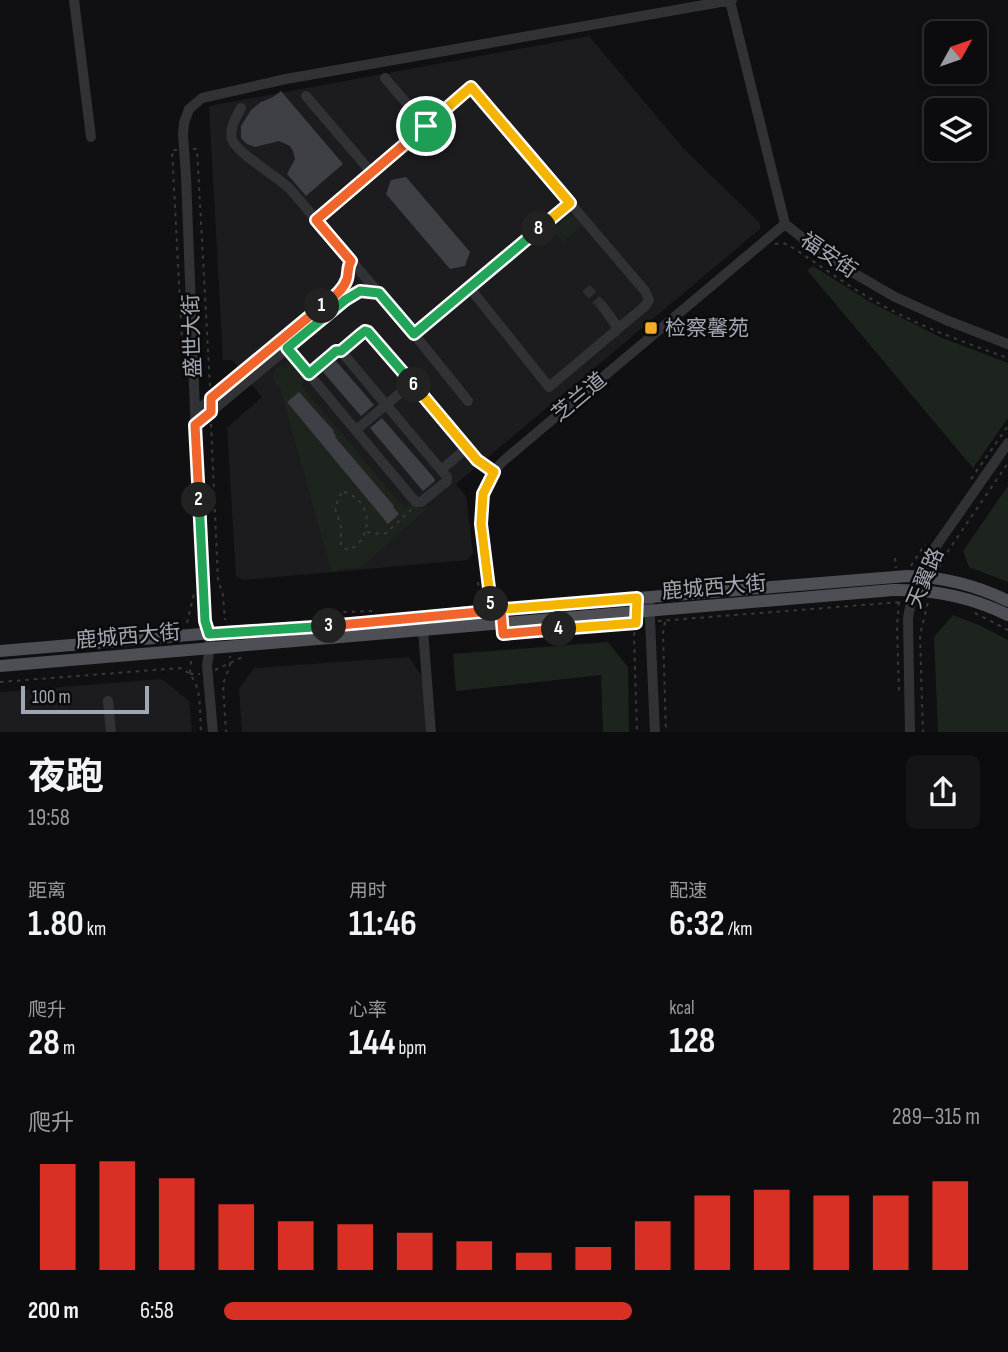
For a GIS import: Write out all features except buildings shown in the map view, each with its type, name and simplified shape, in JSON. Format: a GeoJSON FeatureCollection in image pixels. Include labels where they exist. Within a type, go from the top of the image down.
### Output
{"type":"FeatureCollection","features":[{"type":"Feature","properties":{"kind":"main road","name":"鹿城西大街"},"geometry":{"type":"LineString","coordinates":[[0,651],[344,625],[907,576],[930,577],[967,585],[1008,601]]}},
{"type":"Feature","properties":{"kind":"main road","name":"鹿城西大街"},"geometry":{"type":"LineString","coordinates":[[0,666],[423,630],[650,616],[893,590],[913,596],[950,594],[969,598],[1008,615]]}},
{"type":"Feature","properties":{"kind":"street"},"geometry":{"type":"LineString","coordinates":[[74,0],[91,137]]}},
{"type":"Feature","properties":{"kind":"street","name":"盛世大街"},"geometry":{"type":"LineString","coordinates":[[213,732],[195,425],[184,149],[184,122],[189,109],[202,99],[286,79],[731,0]]}},
{"type":"Feature","properties":{"kind":"street","name":"福安街"},"geometry":{"type":"LineString","coordinates":[[731,0],[785,224],[819,251],[895,297],[1008,344]]}},
{"type":"Feature","properties":{"kind":"street"},"geometry":{"type":"LineString","coordinates":[[385,78],[426,126]]}},
{"type":"Feature","properties":{"kind":"street"},"geometry":{"type":"LineString","coordinates":[[316,220],[471,87],[645,291],[649,300],[550,387],[470,288]]}},
{"type":"Feature","properties":{"kind":"street"},"geometry":{"type":"LineString","coordinates":[[306,96],[371,172]]}},
{"type":"Feature","properties":{"kind":"street"},"geometry":{"type":"LineString","coordinates":[[241,108],[231,135],[239,150],[281,180],[468,401]]}},
{"type":"Feature","properties":{"kind":"street"},"geometry":{"type":"LineString","coordinates":[[414,334],[570,203]]}},
{"type":"Feature","properties":{"kind":"street","name":"芝兰道"},"geometry":{"type":"LineString","coordinates":[[492,625],[488,611],[481,524],[483,494],[494,472],[502,462],[785,224]]}},
{"type":"Feature","properties":{"kind":"street"},"geometry":{"type":"LineString","coordinates":[[195,412],[341,290],[351,261]]}},
{"type":"Feature","properties":{"kind":"street"},"geometry":{"type":"LineString","coordinates":[[195,425],[356,293],[379,293]]}},
{"type":"Feature","properties":{"kind":"street"},"geometry":{"type":"LineString","coordinates":[[603,307],[616,325],[615,332]]}},
{"type":"Feature","properties":{"kind":"street"},"geometry":{"type":"LineString","coordinates":[[309,374],[336,351],[341,351],[365,331],[368,332],[477,460],[494,472]]}},
{"type":"Feature","properties":{"kind":"street"},"geometry":{"type":"LineString","coordinates":[[287,348],[418,503],[421,502],[447,481],[447,477],[341,351]]}},
{"type":"Feature","properties":{"kind":"street"},"geometry":{"type":"LineString","coordinates":[[356,430],[412,383]]}},
{"type":"Feature","properties":{"kind":"street","name":"天翼路"},"geometry":{"type":"LineString","coordinates":[[911,732],[907,626],[913,596],[934,549],[1008,443]]}},
{"type":"Feature","properties":{"kind":"street"},"geometry":{"type":"LineString","coordinates":[[441,470],[467,448]]}},
{"type":"Feature","properties":{"kind":"street"},"geometry":{"type":"LineString","coordinates":[[649,597],[655,732]]}},
{"type":"Feature","properties":{"kind":"street"},"geometry":{"type":"LineString","coordinates":[[423,630],[431,732]]}},
{"type":"Feature","properties":{"kind":"street"},"geometry":{"type":"LineString","coordinates":[[108,701],[111,732]]}},
{"type":"Feature","properties":{"kind":"path","name":"盛世大街"},"geometry":{"type":"LineString","coordinates":[[184,149],[197,149],[211,398]]}},
{"type":"Feature","properties":{"kind":"path"},"geometry":{"type":"LineString","coordinates":[[772,245],[779,243]]}},
{"type":"Feature","properties":{"kind":"path"},"geometry":{"type":"LineString","coordinates":[[211,412],[218,580],[223,595],[225,619]]}},
{"type":"Feature","properties":{"kind":"path"},"geometry":{"type":"LineString","coordinates":[[342,493],[354,496],[364,506],[367,516],[366,531],[351,549],[346,550],[341,544],[341,527],[335,505],[342,493]]}},
{"type":"Feature","properties":{"kind":"path"},"geometry":{"type":"LineString","coordinates":[[366,531],[386,533],[418,503]]}},
{"type":"Feature","properties":{"kind":"path"},"geometry":{"type":"LineString","coordinates":[[895,558],[896,573]]}},
{"type":"Feature","properties":{"kind":"path"},"geometry":{"type":"LineString","coordinates":[[477,573],[481,606],[488,611]]}},
{"type":"Feature","properties":{"kind":"path"},"geometry":{"type":"LineString","coordinates":[[637,732],[634,635],[636,623],[650,616],[665,621],[913,596],[935,603]]}},
{"type":"Feature","properties":{"kind":"path"},"geometry":{"type":"LineString","coordinates":[[973,612],[1008,630]]}},
{"type":"Feature","properties":{"kind":"path"},"geometry":{"type":"LineString","coordinates":[[665,621],[663,633],[666,732]]}},
{"type":"Feature","properties":{"kind":"path"},"geometry":{"type":"LineString","coordinates":[[226,732],[223,684],[230,665],[245,656]]}},
{"type":"Feature","properties":{"kind":"path"},"geometry":{"type":"LineString","coordinates":[[0,682],[179,668],[190,674],[198,688],[201,732]]}},
{"type":"Feature","properties":{"kind":"shaded area"},"geometry":{"type":"Polygon","coordinates":[[[589,36],[684,149],[760,223],[760,229],[456,484],[466,496],[473,553],[468,560],[243,580],[236,576],[227,428],[262,397],[232,360],[223,360],[209,106],[589,36]]]}},
{"type":"Feature","properties":{"kind":"shaded area"},"geometry":{"type":"Polygon","coordinates":[[[568,216],[575,217],[582,225],[563,242],[552,230],[568,216]]]}},
{"type":"Feature","properties":{"kind":"shaded area"},"geometry":{"type":"Polygon","coordinates":[[[813,266],[872,303],[940,337],[1008,363],[1008,418],[973,468],[807,270],[813,266]]]}},
{"type":"Feature","properties":{"kind":"shaded area"},"geometry":{"type":"Polygon","coordinates":[[[292,359],[305,381],[301,385],[404,508],[411,503],[418,508],[429,507],[360,568],[339,569],[334,572],[331,570],[279,385],[276,385],[274,377],[278,366],[283,366],[292,359]]]}},
{"type":"Feature","properties":{"kind":"shaded area"},"geometry":{"type":"Polygon","coordinates":[[[1008,486],[1008,582],[969,567],[963,551],[1008,486]]]}},
{"type":"Feature","properties":{"kind":"shaded area"},"geometry":{"type":"Polygon","coordinates":[[[953,615],[1008,640],[1008,732],[938,732],[934,637],[953,615]]]}},
{"type":"Feature","properties":{"kind":"shaded area"},"geometry":{"type":"Polygon","coordinates":[[[608,642],[628,667],[629,732],[603,732],[601,675],[456,691],[453,654],[608,642]]]}},
{"type":"Feature","properties":{"kind":"shaded area"},"geometry":{"type":"Polygon","coordinates":[[[409,657],[423,678],[427,732],[242,732],[239,689],[254,668],[409,657]]]}},
{"type":"Feature","properties":{"kind":"shaded area"},"geometry":{"type":"Polygon","coordinates":[[[162,679],[189,701],[192,732],[0,732],[0,692],[162,679]]]}},
{"type":"Feature","properties":{"kind":"tunnel"},"geometry":{"type":"LineString","coordinates":[[586,288],[603,307]]}},
{"type":"Feature","properties":{"kind":"place","name":"检察馨苑"},"geometry":{"type":"Point","coordinates":[651,328]}},
{"type":"Feature","properties":{"kind":"route"},"geometry":{"type":"LineString","coordinates":[[471,87],[570,203],[414,334],[379,293],[360,291],[287,348],[309,374],[336,351],[341,351],[365,331],[368,332],[477,460],[494,472],[483,494],[481,507],[492,610],[637,598],[636,623],[503,634],[501,610],[209,634],[205,621],[195,425],[211,412],[211,398],[341,290],[351,261],[316,220],[426,126],[471,87]]}}]}
